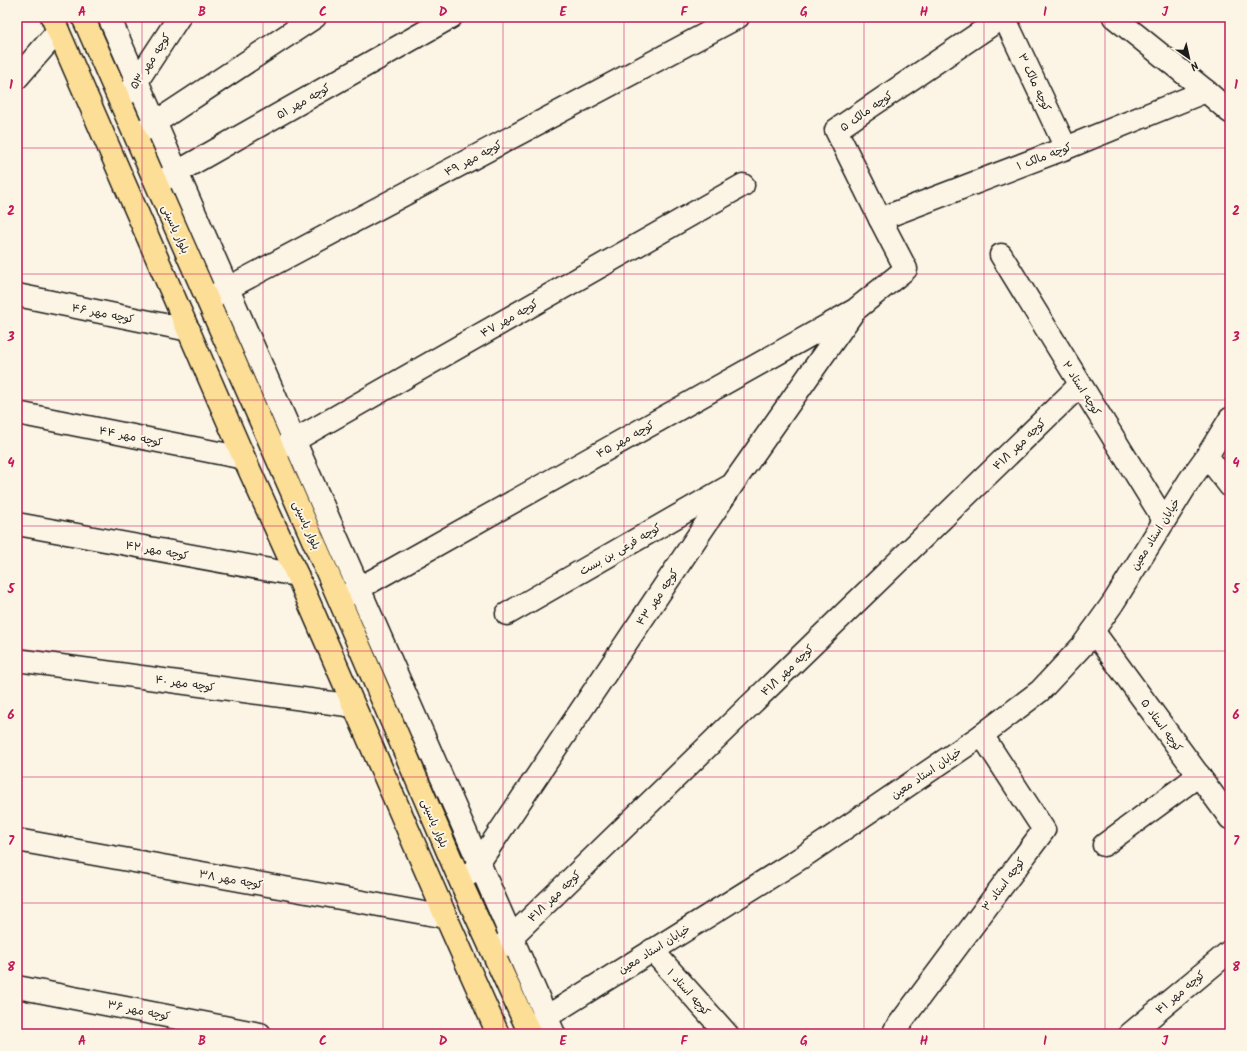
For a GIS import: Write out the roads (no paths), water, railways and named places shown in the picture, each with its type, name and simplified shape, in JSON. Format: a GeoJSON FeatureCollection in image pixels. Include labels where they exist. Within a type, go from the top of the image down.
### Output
{"type":"FeatureCollection","features":[{"type":"Feature","properties":{"kind":"main road","name":"بلوار یاسینی"},"geometry":{"type":"LineString","coordinates":[[83,17],[339,599],[463,887],[529,1032]]}},
{"type":"Feature","properties":{"kind":"main road"},"geometry":{"type":"LineString","coordinates":[[55,24],[244,458],[297,575],[498,1034]]}},
{"type":"Feature","properties":{"kind":"street"},"geometry":{"type":"LineString","coordinates":[[109,17],[550,1025]]}},
{"type":"Feature","properties":{"kind":"street","name":"کوچه مهر ۵۳"},"geometry":{"type":"LineString","coordinates":[[122,106],[179,17]]}},
{"type":"Feature","properties":{"kind":"street"},"geometry":{"type":"LineString","coordinates":[[135,137],[315,17]]}},
{"type":"Feature","properties":{"kind":"street","name":"کوچه مهر ۵۱"},"geometry":{"type":"LineString","coordinates":[[156,184],[451,17]]}},
{"type":"Feature","properties":{"kind":"street","name":"کوچه مهر ۴۹"},"geometry":{"type":"LineString","coordinates":[[207,299],[738,17]]}},
{"type":"Feature","properties":{"kind":"street","name":"کوچه مالک ۳"},"geometry":{"type":"LineString","coordinates":[[1004,17],[1066,148]]}},
{"type":"Feature","properties":{"kind":"street","name":"کوچه مالک ۵"},"geometry":{"type":"LineString","coordinates":[[906,269],[836,130],[1004,17]]}},
{"type":"Feature","properties":{"kind":"street"},"geometry":{"type":"LineString","coordinates":[[1114,17],[1230,112]]}},
{"type":"Feature","properties":{"kind":"street"},"geometry":{"type":"LineString","coordinates":[[17,78],[55,24]]}},
{"type":"Feature","properties":{"kind":"street","name":"کوچه مالک ۱"},"geometry":{"type":"LineString","coordinates":[[880,220],[1066,148],[1206,91]]}},
{"type":"Feature","properties":{"kind":"street","name":"کوچه مهر ۴۷"},"geometry":{"type":"LineString","coordinates":[[274,452],[743,184]]}},
{"type":"Feature","properties":{"kind":"street","name":"کوچه استاد ۲"},"geometry":{"type":"LineString","coordinates":[[1001,255],[1164,520]]}},
{"type":"Feature","properties":{"kind":"street","name":"کوچه مهر ۴۵"},"geometry":{"type":"LineString","coordinates":[[339,599],[855,310],[906,269]]}},
{"type":"Feature","properties":{"kind":"street","name":"کوچه مهر ۴۶"},"geometry":{"type":"LineString","coordinates":[[17,296],[189,330]]}},
{"type":"Feature","properties":{"kind":"street","name":"کوچه مهر ۴۳"},"geometry":{"type":"LineString","coordinates":[[463,887],[732,485],[855,310]]}},
{"type":"Feature","properties":{"kind":"street","name":"کوچه مهر ۴۱/۱"},"geometry":{"type":"LineString","coordinates":[[493,955],[1080,385]]}},
{"type":"Feature","properties":{"kind":"street","name":"کوچه مهر ۴۴"},"geometry":{"type":"LineString","coordinates":[[17,413],[244,458]]}},
{"type":"Feature","properties":{"kind":"street","name":"خیابان استاد معین"},"geometry":{"type":"LineString","coordinates":[[529,1032],[550,1025],[652,950],[804,856],[982,735],[1040,691],[1083,645],[1113,603],[1164,520],[1230,419]]}},
{"type":"Feature","properties":{"kind":"street"},"geometry":{"type":"LineString","coordinates":[[1207,456],[1230,486]]}},
{"type":"Feature","properties":{"kind":"street","name":"کوچه فرعی بن بست"},"geometry":{"type":"LineString","coordinates":[[507,614],[732,485]]}},
{"type":"Feature","properties":{"kind":"street","name":"کوچه مهر ۴۲"},"geometry":{"type":"LineString","coordinates":[[17,524],[297,575]]}},
{"type":"Feature","properties":{"kind":"street","name":"کوچه استاد ۵"},"geometry":{"type":"LineString","coordinates":[[1093,631],[1230,818]]}},
{"type":"Feature","properties":{"kind":"street","name":"کوچه مهر ۴۰"},"geometry":{"type":"LineString","coordinates":[[17,660],[354,706]]}},
{"type":"Feature","properties":{"kind":"street","name":"کوچه استاد ۳"},"geometry":{"type":"LineString","coordinates":[[895,1030],[1044,830],[982,735]]}},
{"type":"Feature","properties":{"kind":"street"},"geometry":{"type":"LineString","coordinates":[[1104,845],[1199,775]]}},
{"type":"Feature","properties":{"kind":"street","name":"کوچه مهر ۳۸"},"geometry":{"type":"LineString","coordinates":[[17,840],[446,917]]}},
{"type":"Feature","properties":{"kind":"street","name":"کوچه استاد ۱"},"geometry":{"type":"LineString","coordinates":[[652,950],[727,1034]]}},
{"type":"Feature","properties":{"kind":"street","name":"کوچه مهر ۴۱"},"geometry":{"type":"LineString","coordinates":[[1130,1034],[1230,951]]}},
{"type":"Feature","properties":{"kind":"street","name":"کوچه مهر ۳۶"},"geometry":{"type":"LineString","coordinates":[[17,987],[260,1034]]}}]}
